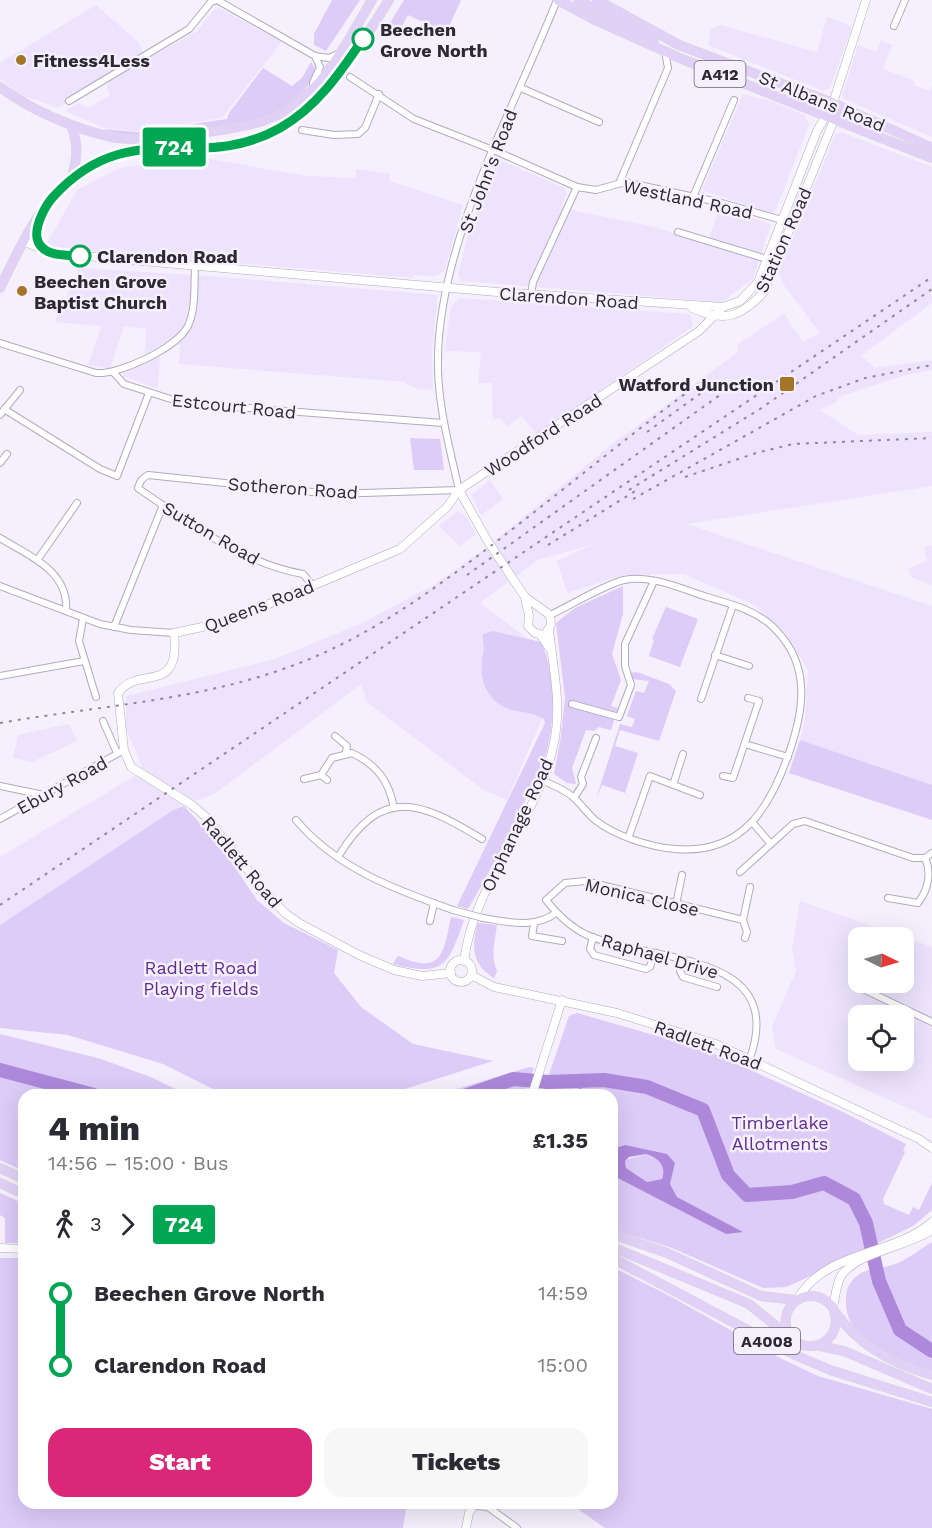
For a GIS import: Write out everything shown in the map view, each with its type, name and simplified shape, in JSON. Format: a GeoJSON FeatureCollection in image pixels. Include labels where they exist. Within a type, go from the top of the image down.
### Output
{"type":"FeatureCollection","features":[{"type":"Feature","properties":{"kind":"main road"},"geometry":{"type":"LineString","coordinates":[[0,87],[11,96],[71,125],[111,136],[150,137],[252,124],[281,113],[303,99],[338,54],[372,0]]}},
{"type":"Feature","properties":{"kind":"main road"},"geometry":{"type":"LineString","coordinates":[[0,288],[23,241],[46,204],[72,176],[107,156],[127,150],[231,145],[254,139],[280,128],[326,91],[389,0]]}},
{"type":"Feature","properties":{"kind":"main road","name":"A412"},"geometry":{"type":"LineString","coordinates":[[557,0],[595,20],[661,49]]}},
{"type":"Feature","properties":{"kind":"main road","name":"A412"},"geometry":{"type":"LineString","coordinates":[[578,0],[646,35],[661,49]]}},
{"type":"Feature","properties":{"kind":"main road","name":"A412"},"geometry":{"type":"LineString","coordinates":[[597,0],[614,10]]}},
{"type":"Feature","properties":{"kind":"main road"},"geometry":{"type":"LineString","coordinates":[[610,0],[614,10]]}},
{"type":"Feature","properties":{"kind":"main road","name":"St Albans Road"},"geometry":{"type":"LineString","coordinates":[[614,10],[679,45],[794,89],[799,97],[881,138],[932,158]]}},
{"type":"Feature","properties":{"kind":"main road","name":"St Albans Road"},"geometry":{"type":"LineString","coordinates":[[661,49],[682,59],[932,148]]}},
{"type":"Feature","properties":{"kind":"main road"},"geometry":{"type":"LineString","coordinates":[[71,125],[77,141],[77,159],[72,176]]}},
{"type":"Feature","properties":{"kind":"main road"},"geometry":{"type":"LineString","coordinates":[[46,204],[37,238],[51,254]]}},
{"type":"Feature","properties":{"kind":"main road"},"geometry":{"type":"LineString","coordinates":[[0,1168],[18,1176]]}},
{"type":"Feature","properties":{"kind":"main road"},"geometry":{"type":"LineString","coordinates":[[0,1183],[18,1191]]}},
{"type":"Feature","properties":{"kind":"main road"},"geometry":{"type":"LineString","coordinates":[[618,1236],[667,1253],[761,1296],[797,1299],[815,1296],[827,1301],[850,1333],[877,1353],[932,1375]]}},
{"type":"Feature","properties":{"kind":"main road"},"geometry":{"type":"LineString","coordinates":[[618,1249],[749,1304],[803,1346],[819,1346],[844,1351],[932,1389]]}},
{"type":"Feature","properties":{"kind":"main road","name":"A4008"},"geometry":{"type":"LineString","coordinates":[[618,1261],[795,1355],[841,1373],[932,1402]]}},
{"type":"Feature","properties":{"kind":"main road"},"geometry":{"type":"LineString","coordinates":[[791,1338],[787,1332],[785,1317],[797,1299]]}},
{"type":"Feature","properties":{"kind":"main road"},"geometry":{"type":"LineString","coordinates":[[819,1346],[827,1341],[835,1330],[834,1310]]}},
{"type":"Feature","properties":{"kind":"street"},"geometry":{"type":"LineString","coordinates":[[69,101],[189,29],[211,2],[217,0],[315,56],[329,58],[338,54]]}},
{"type":"Feature","properties":{"kind":"street","name":"St John's Road"},"geometry":{"type":"LineString","coordinates":[[459,490],[443,423],[439,342],[448,288],[467,218],[557,0]]}},
{"type":"Feature","properties":{"kind":"street"},"geometry":{"type":"LineString","coordinates":[[830,112],[866,0]]}},
{"type":"Feature","properties":{"kind":"street"},"geometry":{"type":"LineString","coordinates":[[894,26],[905,0]]}},
{"type":"Feature","properties":{"kind":"street"},"geometry":{"type":"LineString","coordinates":[[661,49],[668,68]]}},
{"type":"Feature","properties":{"kind":"street"},"geometry":{"type":"LineString","coordinates":[[303,99],[319,72],[320,63],[315,56]]}},
{"type":"Feature","properties":{"kind":"street"},"geometry":{"type":"LineString","coordinates":[[620,181],[668,68],[682,59]]}},
{"type":"Feature","properties":{"kind":"street","name":"Westland Road"},"geometry":{"type":"LineString","coordinates":[[350,77],[414,119],[494,150],[577,187],[600,189],[620,181],[782,220]]}},
{"type":"Feature","properties":{"kind":"street"},"geometry":{"type":"LineString","coordinates":[[521,88],[599,122]]}},
{"type":"Feature","properties":{"kind":"street"},"geometry":{"type":"LineString","coordinates":[[302,130],[334,135],[358,134],[365,128],[378,94]]}},
{"type":"Feature","properties":{"kind":"street"},"geometry":{"type":"LineString","coordinates":[[693,197],[734,100]]}},
{"type":"Feature","properties":{"kind":"street","name":"Station Road"},"geometry":{"type":"LineString","coordinates":[[688,307],[723,307],[740,301],[758,282],[782,220],[830,112]]}},
{"type":"Feature","properties":{"kind":"street","name":"Station Road"},"geometry":{"type":"LineString","coordinates":[[688,307],[725,318],[750,307],[764,291],[830,112]]}},
{"type":"Feature","properties":{"kind":"street"},"geometry":{"type":"LineString","coordinates":[[531,295],[533,282],[577,187]]}},
{"type":"Feature","properties":{"kind":"street"},"geometry":{"type":"LineString","coordinates":[[678,231],[768,259]]}},
{"type":"Feature","properties":{"kind":"street","name":"Clarendon Road"},"geometry":{"type":"LineString","coordinates":[[23,241],[51,254],[688,307]]}},
{"type":"Feature","properties":{"kind":"street"},"geometry":{"type":"LineString","coordinates":[[113,372],[163,350],[180,338],[188,326],[192,311],[195,267]]}},
{"type":"Feature","properties":{"kind":"street","name":"Woodford Road"},"geometry":{"type":"LineString","coordinates":[[459,490],[699,331],[723,307]]}},
{"type":"Feature","properties":{"kind":"street"},"geometry":{"type":"LineString","coordinates":[[699,331],[700,312]]}},
{"type":"Feature","properties":{"kind":"street","name":"Estcourt Road"},"geometry":{"type":"LineString","coordinates":[[0,343],[96,373],[113,372],[124,384],[183,403],[443,423]]}},
{"type":"Feature","properties":{"kind":"street"},"geometry":{"type":"LineString","coordinates":[[20,390],[2,412],[100,469],[117,476],[148,393]]}},
{"type":"Feature","properties":{"kind":"street"},"geometry":{"type":"LineString","coordinates":[[0,463],[7,454]]}},
{"type":"Feature","properties":{"kind":"street","name":"Sotheron Road"},"geometry":{"type":"LineString","coordinates":[[142,491],[138,488],[139,484],[142,478],[148,475],[332,494],[459,490]]}},
{"type":"Feature","properties":{"kind":"street","name":"Queens Road"},"geometry":{"type":"LineString","coordinates":[[0,586],[66,609],[83,619],[114,627],[174,633],[226,622],[400,549],[447,507],[459,490]]}},
{"type":"Feature","properties":{"kind":"street","name":"Orphanage Road"},"geometry":{"type":"LineString","coordinates":[[459,490],[487,540],[525,597],[550,615],[549,630],[556,677],[558,715],[554,742],[542,780],[477,909],[464,961]]}},
{"type":"Feature","properties":{"kind":"street","name":"Sutton Road"},"geometry":{"type":"LineString","coordinates":[[142,491],[244,555],[273,568],[303,574],[313,586]]}},
{"type":"Feature","properties":{"kind":"street"},"geometry":{"type":"LineString","coordinates":[[38,559],[77,503]]}},
{"type":"Feature","properties":{"kind":"street"},"geometry":{"type":"LineString","coordinates":[[114,627],[163,505]]}},
{"type":"Feature","properties":{"kind":"street"},"geometry":{"type":"LineString","coordinates":[[0,538],[38,559],[60,584],[66,599],[66,609]]}},
{"type":"Feature","properties":{"kind":"street"},"geometry":{"type":"LineString","coordinates":[[542,780],[574,798],[601,825],[659,846],[697,849],[726,840],[752,822],[777,788],[801,716],[801,683],[793,655],[776,630],[755,614],[733,604],[654,580],[624,580],[550,615]]}},
{"type":"Feature","properties":{"kind":"street"},"geometry":{"type":"LineString","coordinates":[[572,704],[619,717],[631,685],[625,666],[625,644],[654,580]]}},
{"type":"Feature","properties":{"kind":"street","name":"Orphanage Road"},"geometry":{"type":"LineString","coordinates":[[525,597],[529,616],[528,626],[540,634],[551,651]]}},
{"type":"Feature","properties":{"kind":"street"},"geometry":{"type":"LineString","coordinates":[[701,699],[733,604]]}},
{"type":"Feature","properties":{"kind":"street"},"geometry":{"type":"LineString","coordinates":[[529,616],[541,610]]}},
{"type":"Feature","properties":{"kind":"street"},"geometry":{"type":"LineString","coordinates":[[83,619],[79,636],[84,661],[96,697]]}},
{"type":"Feature","properties":{"kind":"street"},"geometry":{"type":"LineString","coordinates":[[776,630],[782,623]]}},
{"type":"Feature","properties":{"kind":"street"},"geometry":{"type":"LineString","coordinates":[[540,634],[549,630]]}},
{"type":"Feature","properties":{"kind":"street","name":"Radlett Road"},"geometry":{"type":"LineString","coordinates":[[174,633],[176,655],[171,667],[124,687],[118,693],[120,752],[131,766],[140,774],[192,805],[206,818],[268,895],[299,923],[394,970],[422,976],[451,973]]}},
{"type":"Feature","properties":{"kind":"street"},"geometry":{"type":"LineString","coordinates":[[715,655],[748,666]]}},
{"type":"Feature","properties":{"kind":"street"},"geometry":{"type":"LineString","coordinates":[[0,676],[84,661]]}},
{"type":"Feature","properties":{"kind":"street"},"geometry":{"type":"LineString","coordinates":[[723,776],[733,778],[759,701],[748,698]]}},
{"type":"Feature","properties":{"kind":"street"},"geometry":{"type":"LineString","coordinates":[[103,721],[120,752]]}},
{"type":"Feature","properties":{"kind":"street"},"geometry":{"type":"LineString","coordinates":[[335,736],[347,746],[346,752]]}},
{"type":"Feature","properties":{"kind":"street"},"geometry":{"type":"LineString","coordinates":[[574,798],[583,784],[581,777],[596,738]]}},
{"type":"Feature","properties":{"kind":"street"},"geometry":{"type":"LineString","coordinates":[[745,744],[788,757]]}},
{"type":"Feature","properties":{"kind":"street","name":"Ebury Road"},"geometry":{"type":"LineString","coordinates":[[0,819],[120,752]]}},
{"type":"Feature","properties":{"kind":"street"},"geometry":{"type":"LineString","coordinates":[[304,779],[324,777],[332,758],[346,752],[362,758],[378,771],[388,785],[394,808]]}},
{"type":"Feature","properties":{"kind":"street"},"geometry":{"type":"LineString","coordinates":[[673,785],[683,754]]}},
{"type":"Feature","properties":{"kind":"street"},"geometry":{"type":"LineString","coordinates":[[629,836],[650,776],[700,795]]}},
{"type":"Feature","properties":{"kind":"street"},"geometry":{"type":"LineString","coordinates":[[0,786],[45,795]]}},
{"type":"Feature","properties":{"kind":"street"},"geometry":{"type":"LineString","coordinates":[[338,857],[363,823],[394,808],[426,808],[482,839]]}},
{"type":"Feature","properties":{"kind":"street"},"geometry":{"type":"LineString","coordinates":[[296,820],[338,857],[390,886],[453,910],[483,918],[534,924],[545,921],[556,913]]}},
{"type":"Feature","properties":{"kind":"street"},"geometry":{"type":"LineString","coordinates":[[740,872],[794,824],[805,821],[913,858],[926,858],[932,852]]}},
{"type":"Feature","properties":{"kind":"street"},"geometry":{"type":"LineString","coordinates":[[752,822],[771,844]]}},
{"type":"Feature","properties":{"kind":"street"},"geometry":{"type":"LineString","coordinates":[[888,898],[913,904],[918,903],[929,880],[930,871],[926,858]]}},
{"type":"Feature","properties":{"kind":"street"},"geometry":{"type":"LineString","coordinates":[[676,905],[682,875]]}},
{"type":"Feature","properties":{"kind":"street","name":"Monica Close"},"geometry":{"type":"LineString","coordinates":[[546,900],[565,883],[585,880],[676,905],[743,920]]}},
{"type":"Feature","properties":{"kind":"street"},"geometry":{"type":"LineString","coordinates":[[745,938],[747,932],[743,920],[750,887]]}},
{"type":"Feature","properties":{"kind":"street","name":"Raphael Drive"},"geometry":{"type":"LineString","coordinates":[[546,900],[556,913],[576,929],[593,937],[730,976],[748,993],[758,1021],[757,1036],[750,1058]]}},
{"type":"Feature","properties":{"kind":"street"},"geometry":{"type":"LineString","coordinates":[[430,921],[434,903]]}},
{"type":"Feature","properties":{"kind":"street"},"geometry":{"type":"LineString","coordinates":[[534,924],[532,936],[562,940]]}},
{"type":"Feature","properties":{"kind":"street"},"geometry":{"type":"LineString","coordinates":[[593,937],[590,949],[594,955],[646,969],[650,967],[654,954]]}},
{"type":"Feature","properties":{"kind":"street"},"geometry":{"type":"LineString","coordinates":[[464,961],[471,966],[471,975],[467,980],[460,982],[454,979],[451,973],[454,963],[464,961]]}},
{"type":"Feature","properties":{"kind":"street"},"geometry":{"type":"LineString","coordinates":[[682,961],[680,970],[683,977],[717,987]]}},
{"type":"Feature","properties":{"kind":"street","name":"Radlett Road"},"geometry":{"type":"LineString","coordinates":[[471,975],[494,987],[562,1000],[696,1037],[750,1058],[932,1148]]}},
{"type":"Feature","properties":{"kind":"street"},"geometry":{"type":"LineString","coordinates":[[871,993],[932,1022]]}},
{"type":"Feature","properties":{"kind":"street"},"geometry":{"type":"LineString","coordinates":[[534,1089],[562,1000]]}},
{"type":"Feature","properties":{"kind":"street"},"geometry":{"type":"LineString","coordinates":[[894,1245],[932,1222]]}},
{"type":"Feature","properties":{"kind":"street"},"geometry":{"type":"LineString","coordinates":[[797,1299],[806,1286],[824,1272],[932,1230]]}},
{"type":"Feature","properties":{"kind":"street"},"geometry":{"type":"LineString","coordinates":[[0,1248],[18,1249]]}},
{"type":"Feature","properties":{"kind":"street"},"geometry":{"type":"LineString","coordinates":[[834,1310],[840,1279],[857,1259]]}},
{"type":"Feature","properties":{"kind":"street"},"geometry":{"type":"LineString","coordinates":[[466,1528],[471,1509]]}},
{"type":"Feature","properties":{"kind":"street"},"geometry":{"type":"LineString","coordinates":[[489,1509],[517,1528]]}},
{"type":"Feature","properties":{"kind":"shaded area"},"geometry":{"type":"Polygon","coordinates":[[[96,5],[139,43],[143,53],[59,108],[18,94],[0,78],[0,63],[96,5]]]}},
{"type":"Feature","properties":{"kind":"shaded area"},"geometry":{"type":"Polygon","coordinates":[[[218,8],[282,41],[222,118],[137,131],[104,128],[65,111],[79,103],[88,108],[110,95],[107,86],[111,80],[197,31],[218,8]]]}},
{"type":"Feature","properties":{"kind":"shaded area"},"geometry":{"type":"Polygon","coordinates":[[[827,17],[851,26],[851,30],[830,88],[823,91],[708,45],[711,29],[720,25],[817,52],[827,17]]]}},
{"type":"Feature","properties":{"kind":"shaded area"},"geometry":{"type":"Polygon","coordinates":[[[881,40],[892,45],[883,69],[913,80],[915,86],[930,91],[932,85],[932,137],[844,99],[842,96],[858,45],[876,52],[881,40]]]}},
{"type":"Feature","properties":{"kind":"shaded area"},"geometry":{"type":"Polygon","coordinates":[[[743,94],[771,101],[805,115],[809,125],[774,214],[702,190],[743,94]]]}},
{"type":"Feature","properties":{"kind":"shaded area"},"geometry":{"type":"Polygon","coordinates":[[[841,132],[932,167],[932,303],[861,356],[875,368],[932,360],[932,370],[902,376],[841,396],[835,403],[820,410],[858,435],[932,432],[932,486],[687,524],[932,606],[932,785],[800,740],[805,720],[808,670],[785,632],[754,605],[684,574],[623,575],[567,593],[557,561],[594,544],[538,560],[480,603],[530,640],[544,714],[507,800],[482,789],[367,702],[361,684],[214,794],[172,810],[0,925],[0,857],[133,777],[142,766],[126,729],[126,696],[275,659],[362,623],[434,585],[486,548],[610,446],[737,353],[737,346],[741,342],[784,314],[803,342],[820,333],[783,284],[779,272],[835,135],[841,132]]]}},
{"type":"Feature","properties":{"kind":"shaded area"},"geometry":{"type":"Polygon","coordinates":[[[199,157],[307,176],[356,178],[356,169],[390,174],[390,181],[463,205],[445,270],[436,276],[413,275],[413,278],[45,247],[77,190],[119,168],[199,157]]]}},
{"type":"Feature","properties":{"kind":"shaded area"},"geometry":{"type":"Polygon","coordinates":[[[502,161],[565,188],[567,194],[561,208],[655,227],[759,261],[753,279],[722,302],[461,281],[458,275],[469,231],[497,164],[502,161]]]}},
{"type":"Feature","properties":{"kind":"shaded area"},"geometry":{"type":"Polygon","coordinates":[[[719,209],[771,224],[761,254],[709,238],[719,209]]]}},
{"type":"Feature","properties":{"kind":"shaded area"},"geometry":{"type":"Polygon","coordinates":[[[79,268],[438,295],[432,349],[433,390],[419,389],[406,382],[179,364],[180,346],[173,338],[145,354],[146,328],[124,327],[110,368],[88,365],[101,326],[55,322],[79,268]]]}},
{"type":"Feature","properties":{"kind":"shaded area"},"geometry":{"type":"Polygon","coordinates":[[[459,298],[689,314],[693,323],[692,327],[537,435],[522,416],[507,426],[501,418],[493,420],[492,383],[478,383],[481,352],[445,351],[451,306],[459,298]]]}},
{"type":"Feature","properties":{"kind":"shaded area"},"geometry":{"type":"Polygon","coordinates":[[[160,357],[158,389],[123,376],[124,371],[160,357]]]}},
{"type":"Feature","properties":{"kind":"shaded area"},"geometry":{"type":"Polygon","coordinates":[[[490,480],[503,499],[481,515],[471,495],[490,480]]]}},
{"type":"Feature","properties":{"kind":"shaded area"},"geometry":{"type":"Polygon","coordinates":[[[458,511],[467,518],[476,534],[460,546],[439,526],[458,511]]]}},
{"type":"Feature","properties":{"kind":"shaded area"},"geometry":{"type":"Polygon","coordinates":[[[932,545],[932,585],[911,577],[908,569],[927,560],[924,548],[932,545]]]}},
{"type":"Feature","properties":{"kind":"shaded area"},"geometry":{"type":"Polygon","coordinates":[[[69,724],[77,741],[32,762],[13,758],[18,735],[69,724]]]}},
{"type":"Feature","properties":{"kind":"shaded area"},"geometry":{"type":"Polygon","coordinates":[[[800,901],[875,927],[848,927],[848,993],[914,993],[914,941],[932,947],[932,1119],[776,1049],[772,1027],[796,971],[792,949],[800,901]]]}},
{"type":"Feature","properties":{"kind":"shaded area"},"geometry":{"type":"Polygon","coordinates":[[[625,1145],[667,1154],[675,1163],[670,1184],[677,1197],[743,1232],[726,1234],[618,1178],[618,1147],[625,1145]],[[646,1154],[629,1157],[625,1161],[626,1168],[647,1182],[662,1179],[663,1170],[658,1160],[646,1154]]]}},
{"type":"Feature","properties":{"kind":"green space"},"geometry":{"type":"Polygon","coordinates":[[[332,0],[360,0],[326,51],[314,45],[314,34],[332,0]]]}},
{"type":"Feature","properties":{"kind":"green space"},"geometry":{"type":"Polygon","coordinates":[[[404,0],[461,0],[446,33],[408,15],[397,36],[387,28],[404,0]]]}},
{"type":"Feature","properties":{"kind":"green space"},"geometry":{"type":"Polygon","coordinates":[[[311,62],[316,70],[304,90],[286,106],[261,118],[156,134],[127,135],[104,129],[137,132],[227,119],[229,113],[263,68],[292,86],[302,78],[311,62]]]}},
{"type":"Feature","properties":{"kind":"green space"},"geometry":{"type":"Polygon","coordinates":[[[410,438],[440,439],[444,470],[414,470],[410,438]]]}},
{"type":"Feature","properties":{"kind":"green space"},"geometry":{"type":"Polygon","coordinates":[[[623,586],[623,614],[612,654],[621,680],[611,706],[618,708],[611,730],[599,727],[593,731],[586,730],[572,768],[576,784],[567,783],[554,774],[565,697],[556,623],[575,608],[623,586]]]}},
{"type":"Feature","properties":{"kind":"green space"},"geometry":{"type":"Polygon","coordinates":[[[666,607],[698,619],[680,667],[649,656],[654,640],[652,639],[666,607]]]}},
{"type":"Feature","properties":{"kind":"green space"},"geometry":{"type":"Polygon","coordinates":[[[493,631],[541,642],[549,667],[553,695],[552,723],[547,750],[541,766],[510,832],[468,909],[457,906],[545,723],[544,719],[538,716],[504,707],[487,691],[482,676],[483,634],[493,631]]]}},
{"type":"Feature","properties":{"kind":"green space"},"geometry":{"type":"Polygon","coordinates":[[[637,672],[669,684],[676,691],[659,741],[620,730],[615,746],[638,753],[625,793],[602,785],[596,799],[620,724],[632,727],[635,719],[627,716],[636,691],[644,693],[649,681],[632,679],[630,673],[637,672]]]}},
{"type":"Feature","properties":{"kind":"green space"},"geometry":{"type":"Polygon","coordinates":[[[800,740],[932,785],[932,820],[789,773],[800,740]]]}},
{"type":"Feature","properties":{"kind":"green space","name":"Radlett Road Playing fields"},"geometry":{"type":"Polygon","coordinates":[[[184,806],[218,843],[257,900],[284,923],[338,950],[334,973],[361,1007],[413,1044],[493,1061],[405,1089],[213,1089],[163,1064],[68,1035],[0,1028],[0,925],[173,810],[184,806]]]}},
{"type":"Feature","properties":{"kind":"green space"},"geometry":{"type":"Polygon","coordinates":[[[451,917],[464,920],[448,958],[442,964],[434,968],[423,969],[393,964],[398,956],[424,963],[438,958],[446,942],[451,917]]]}},
{"type":"Feature","properties":{"kind":"green space"},"geometry":{"type":"Polygon","coordinates":[[[478,923],[497,925],[493,954],[497,971],[494,978],[477,961],[474,939],[478,923]]]}},
{"type":"Feature","properties":{"kind":"green space","name":"Timberlake Allotments"},"geometry":{"type":"Polygon","coordinates":[[[577,1013],[706,1050],[843,1112],[906,1144],[903,1150],[905,1152],[883,1199],[884,1204],[909,1215],[913,1207],[919,1210],[932,1183],[932,1210],[913,1226],[786,1287],[763,1288],[672,1248],[618,1231],[618,1178],[742,1232],[677,1197],[670,1184],[675,1163],[625,1145],[618,1147],[618,1089],[544,1089],[569,1016],[577,1013]]]}},
{"type":"Feature","properties":{"kind":"green space"},"geometry":{"type":"Polygon","coordinates":[[[0,1034],[98,1058],[153,1078],[176,1089],[18,1089],[18,1168],[0,1160],[0,1034]]]}},
{"type":"Feature","properties":{"kind":"green space"},"geometry":{"type":"Polygon","coordinates":[[[529,1067],[534,1068],[526,1089],[457,1089],[529,1067]]]}},
{"type":"Feature","properties":{"kind":"green space"},"geometry":{"type":"Polygon","coordinates":[[[646,1154],[654,1157],[660,1163],[663,1170],[662,1179],[647,1182],[626,1168],[625,1160],[646,1154]]]}},
{"type":"Feature","properties":{"kind":"green space"},"geometry":{"type":"Polygon","coordinates":[[[0,1193],[18,1201],[18,1243],[5,1243],[5,1218],[0,1215],[0,1193]]]}},
{"type":"Feature","properties":{"kind":"green space"},"geometry":{"type":"Polygon","coordinates":[[[932,1242],[932,1372],[904,1362],[876,1348],[864,1338],[854,1327],[848,1315],[846,1300],[850,1284],[861,1273],[897,1263],[932,1242]]]}},
{"type":"Feature","properties":{"kind":"green space"},"geometry":{"type":"Polygon","coordinates":[[[0,1258],[18,1258],[18,1509],[406,1509],[403,1528],[0,1528],[0,1258]]]}},
{"type":"Feature","properties":{"kind":"green space"},"geometry":{"type":"Polygon","coordinates":[[[618,1270],[668,1295],[782,1359],[818,1376],[932,1409],[932,1528],[605,1528],[578,1509],[618,1509],[618,1270]]]}},
{"type":"Feature","properties":{"kind":"waterway"},"geometry":{"type":"LineString","coordinates":[[0,1070],[71,1089]]}},
{"type":"Feature","properties":{"kind":"waterway"},"geometry":{"type":"LineString","coordinates":[[484,1089],[513,1079],[548,1082],[604,1080],[647,1087],[703,1110],[728,1175],[747,1195],[792,1192],[824,1183],[854,1199],[866,1223],[879,1281],[900,1330],[932,1351]]}},
{"type":"Feature","properties":{"kind":"waterway"},"geometry":{"type":"LineString","coordinates":[[580,1089],[581,1079]]}},
{"type":"Feature","properties":{"kind":"railway"},"geometry":{"type":"LineString","coordinates":[[0,905],[932,277]]}},
{"type":"Feature","properties":{"kind":"railway"},"geometry":{"type":"LineString","coordinates":[[629,490],[760,409],[932,289]]}},
{"type":"Feature","properties":{"kind":"railway"},"geometry":{"type":"LineString","coordinates":[[633,499],[816,396],[865,378],[932,365]]}},
{"type":"Feature","properties":{"kind":"railway"},"geometry":{"type":"LineString","coordinates":[[0,723],[218,688],[289,667],[347,642],[400,611],[451,576],[709,376]]}},
{"type":"Feature","properties":{"kind":"railway"},"geometry":{"type":"LineString","coordinates":[[647,432],[715,383]]}},
{"type":"Feature","properties":{"kind":"railway"},"geometry":{"type":"LineString","coordinates":[[467,575],[720,395]]}},
{"type":"Feature","properties":{"kind":"railway"},"geometry":{"type":"LineString","coordinates":[[685,477],[756,453],[793,444],[932,438]]}},
{"type":"Feature","properties":{"kind":"railway"},"geometry":{"type":"LineString","coordinates":[[548,545],[637,490]]}},
{"type":"Feature","properties":{"kind":"bus line","name":"724"},"geometry":{"type":"LineString","coordinates":[[80,256],[51,254],[37,238],[46,204],[72,176],[107,156],[127,150],[166,147],[215,148],[254,139],[280,128],[306,110],[326,91],[363,39]]}},
{"type":"Feature","properties":{"kind":"place","name":"Beechen Grove North"},"geometry":{"type":"Point","coordinates":[363,39]}},
{"type":"Feature","properties":{"kind":"place","name":"Fitness4Less"},"geometry":{"type":"Point","coordinates":[21,60]}},
{"type":"Feature","properties":{"kind":"place","name":"Clarendon Road"},"geometry":{"type":"Point","coordinates":[80,256]}},
{"type":"Feature","properties":{"kind":"place","name":"Beechen Grove Baptist Church"},"geometry":{"type":"Point","coordinates":[22,291]}},
{"type":"Feature","properties":{"kind":"place","name":"Watford Junction"},"geometry":{"type":"Point","coordinates":[787,384]}}]}
